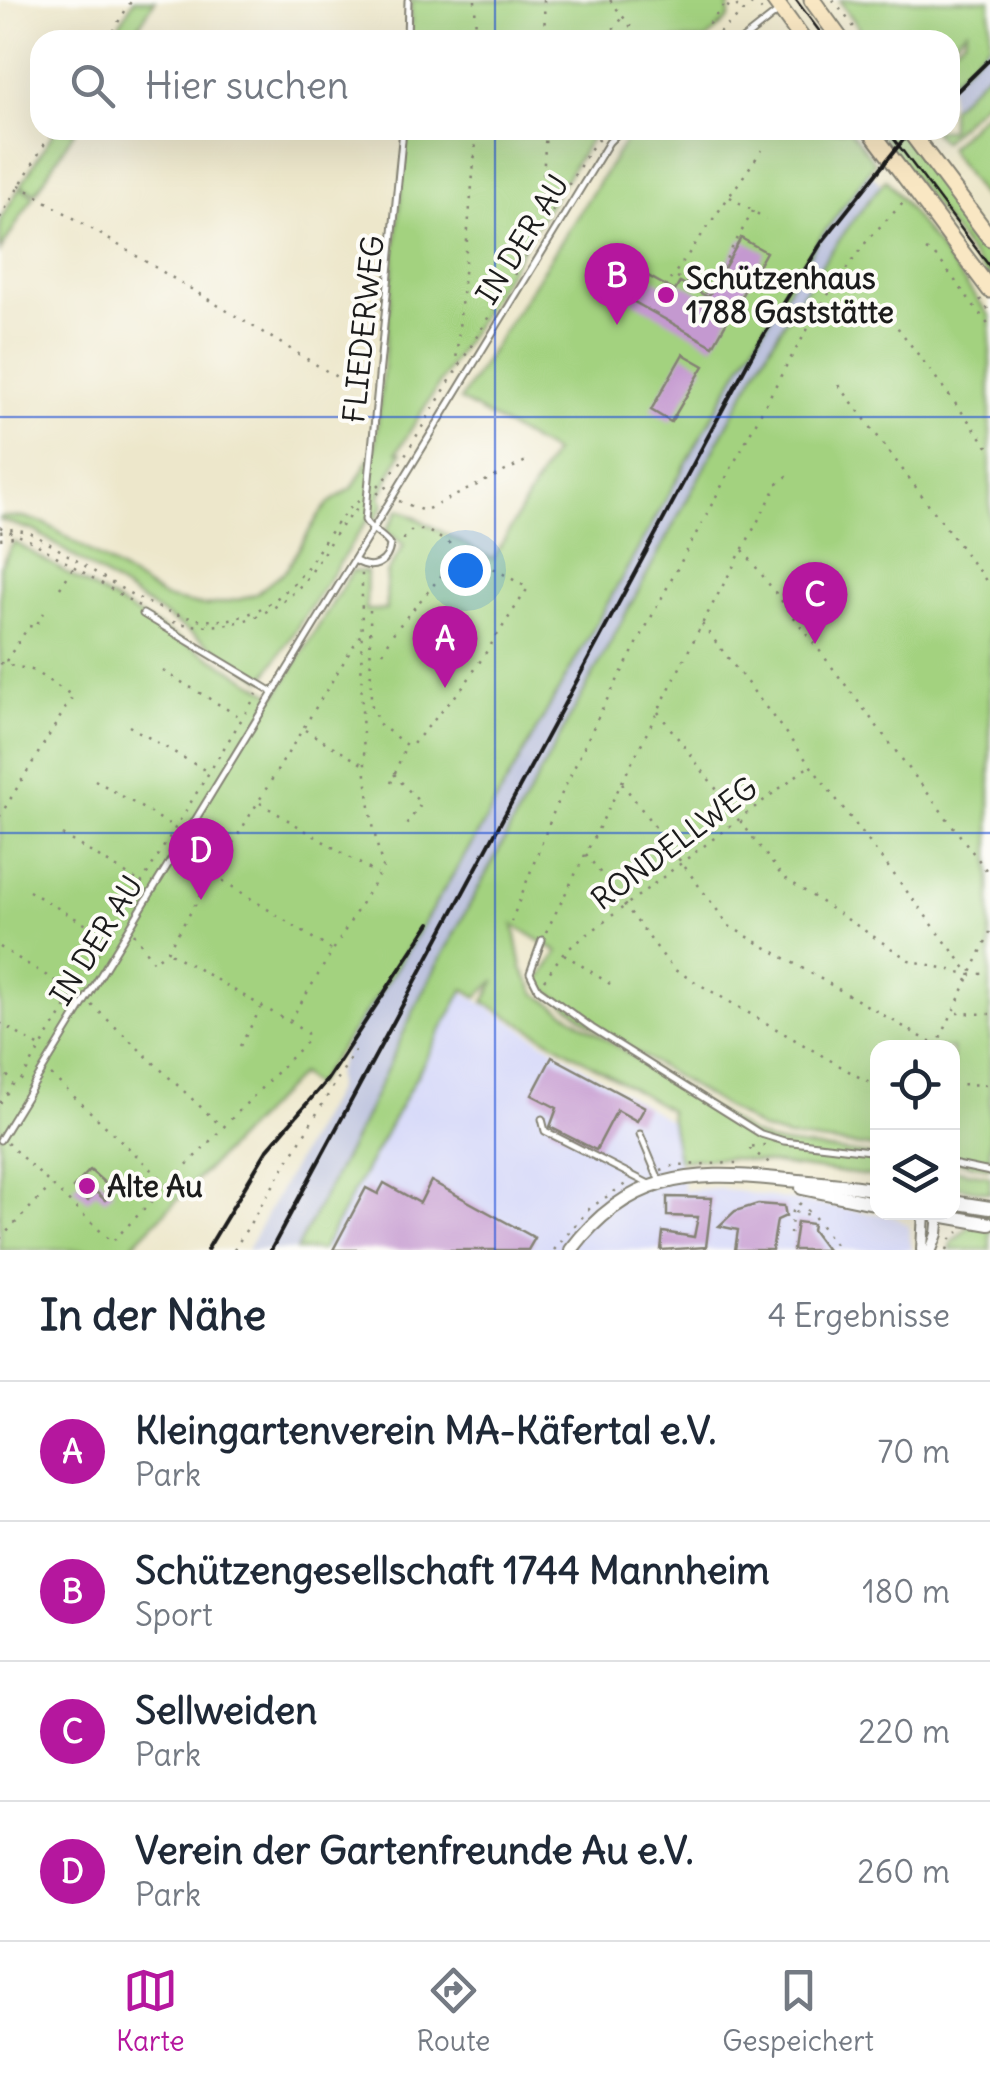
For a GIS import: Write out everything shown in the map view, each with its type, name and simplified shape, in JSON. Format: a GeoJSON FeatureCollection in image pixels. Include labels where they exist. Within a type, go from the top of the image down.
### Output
{"type":"FeatureCollection","features":[{"type":"Feature","properties":{"kind":"main road"},"geometry":{"type":"LineString","coordinates":[[812,0],[834,30]]}},
{"type":"Feature","properties":{"kind":"main road"},"geometry":{"type":"LineString","coordinates":[[778,5],[795,30]]}},
{"type":"Feature","properties":{"kind":"main road"},"geometry":{"type":"LineString","coordinates":[[876,140],[942,237],[990,290]]}},
{"type":"Feature","properties":{"kind":"main road"},"geometry":{"type":"LineString","coordinates":[[916,140],[990,238]]}},
{"type":"Feature","properties":{"kind":"street"},"geometry":{"type":"LineString","coordinates":[[570,1250],[594,1221],[620,1201],[656,1184],[706,1174],[870,1189]]}},
{"type":"Feature","properties":{"kind":"street"},"geometry":{"type":"LineString","coordinates":[[761,1177],[870,1202]]}},
{"type":"Feature","properties":{"kind":"street"},"geometry":{"type":"LineString","coordinates":[[960,1203],[990,1208]]}},
{"type":"Feature","properties":{"kind":"street"},"geometry":{"type":"LineString","coordinates":[[960,1218],[990,1224]]}},
{"type":"Feature","properties":{"kind":"street"},"geometry":{"type":"LineString","coordinates":[[922,1250],[924,1220]]}},
{"type":"Feature","properties":{"kind":"street"},"geometry":{"type":"LineString","coordinates":[[931,1250],[938,1220]]}},
{"type":"Feature","properties":{"kind":"lane"},"geometry":{"type":"LineString","coordinates":[[407,30],[408,0]]}},
{"type":"Feature","properties":{"kind":"lane"},"geometry":{"type":"LineString","coordinates":[[752,30],[778,5]]}},
{"type":"Feature","properties":{"kind":"lane","name":"FLIEDERWEG"},"geometry":{"type":"LineString","coordinates":[[372,529],[365,520],[402,140]]}},
{"type":"Feature","properties":{"kind":"lane","name":"IN DER AU"},"geometry":{"type":"LineString","coordinates":[[0,1139],[611,140]]}},
{"type":"Feature","properties":{"kind":"lane"},"geometry":{"type":"LineString","coordinates":[[355,560],[372,566],[382,563],[389,554],[390,545],[384,536],[372,529]]}},
{"type":"Feature","properties":{"kind":"lane"},"geometry":{"type":"LineString","coordinates":[[145,612],[273,692]]}},
{"type":"Feature","properties":{"kind":"lane"},"geometry":{"type":"LineString","coordinates":[[542,940],[530,973],[538,989],[592,1028],[761,1134],[784,1141],[870,1151]]}},
{"type":"Feature","properties":{"kind":"lane"},"geometry":{"type":"LineString","coordinates":[[542,1119],[545,1131],[656,1184]]}},
{"type":"Feature","properties":{"kind":"lane"},"geometry":{"type":"LineString","coordinates":[[640,1134],[656,1184]]}},
{"type":"Feature","properties":{"kind":"lane"},"geometry":{"type":"LineString","coordinates":[[960,1166],[990,1172]]}},
{"type":"Feature","properties":{"kind":"path"},"geometry":{"type":"LineString","coordinates":[[114,30],[132,0]]}},
{"type":"Feature","properties":{"kind":"path"},"geometry":{"type":"LineString","coordinates":[[475,0],[476,30]]}},
{"type":"Feature","properties":{"kind":"path"},"geometry":{"type":"LineString","coordinates":[[544,0],[545,30]]}},
{"type":"Feature","properties":{"kind":"path"},"geometry":{"type":"LineString","coordinates":[[610,0],[633,30]]}},
{"type":"Feature","properties":{"kind":"path"},"geometry":{"type":"LineString","coordinates":[[704,30],[728,3],[734,10],[746,0]]}},
{"type":"Feature","properties":{"kind":"path"},"geometry":{"type":"LineString","coordinates":[[832,0],[856,30]]}},
{"type":"Feature","properties":{"kind":"path"},"geometry":{"type":"LineString","coordinates":[[721,30],[754,1]]}},
{"type":"Feature","properties":{"kind":"path"},"geometry":{"type":"LineString","coordinates":[[614,30],[624,18]]}},
{"type":"Feature","properties":{"kind":"path"},"geometry":{"type":"LineString","coordinates":[[0,218],[47,140]]}},
{"type":"Feature","properties":{"kind":"path"},"geometry":{"type":"LineString","coordinates":[[458,362],[476,140]]}},
{"type":"Feature","properties":{"kind":"path"},"geometry":{"type":"LineString","coordinates":[[538,226],[545,140]]}},
{"type":"Feature","properties":{"kind":"path"},"geometry":{"type":"LineString","coordinates":[[2,530],[20,530],[36,536],[159,610],[187,618],[224,619],[254,610],[281,594],[301,575],[336,520],[399,464],[458,362],[598,140]]}},
{"type":"Feature","properties":{"kind":"path"},"geometry":{"type":"LineString","coordinates":[[670,280],[762,150]]}},
{"type":"Feature","properties":{"kind":"path"},"geometry":{"type":"LineString","coordinates":[[19,186],[378,402]]}},
{"type":"Feature","properties":{"kind":"path"},"geometry":{"type":"LineString","coordinates":[[511,922],[556,806],[602,709],[785,368],[858,252],[911,196]]}},
{"type":"Feature","properties":{"kind":"path"},"geometry":{"type":"LineString","coordinates":[[730,197],[766,219]]}},
{"type":"Feature","properties":{"kind":"path"},"geometry":{"type":"LineString","coordinates":[[676,276],[707,293],[753,211]]}},
{"type":"Feature","properties":{"kind":"path"},"geometry":{"type":"LineString","coordinates":[[926,250],[937,257],[990,327]]}},
{"type":"Feature","properties":{"kind":"path"},"geometry":{"type":"LineString","coordinates":[[885,311],[990,449]]}},
{"type":"Feature","properties":{"kind":"path"},"geometry":{"type":"LineString","coordinates":[[458,362],[469,370]]}},
{"type":"Feature","properties":{"kind":"path"},"geometry":{"type":"LineString","coordinates":[[838,385],[990,586]]}},
{"type":"Feature","properties":{"kind":"path"},"geometry":{"type":"LineString","coordinates":[[392,497],[424,511],[528,460]]}},
{"type":"Feature","properties":{"kind":"path"},"geometry":{"type":"LineString","coordinates":[[542,940],[742,548],[778,484],[792,472]]}},
{"type":"Feature","properties":{"kind":"path"},"geometry":{"type":"LineString","coordinates":[[163,619],[219,626],[241,622],[276,606],[309,575],[346,518],[367,502]]}},
{"type":"Feature","properties":{"kind":"path"},"geometry":{"type":"LineString","coordinates":[[390,545],[418,528],[528,588],[452,701],[416,742],[406,745]]}},
{"type":"Feature","properties":{"kind":"path"},"geometry":{"type":"LineString","coordinates":[[2,530],[33,542],[145,612]]}},
{"type":"Feature","properties":{"kind":"path"},"geometry":{"type":"LineString","coordinates":[[0,539],[14,536]]}},
{"type":"Feature","properties":{"kind":"path"},"geometry":{"type":"LineString","coordinates":[[742,548],[990,876]]}},
{"type":"Feature","properties":{"kind":"path"},"geometry":{"type":"LineString","coordinates":[[383,652],[394,632],[462,551]]}},
{"type":"Feature","properties":{"kind":"path"},"geometry":{"type":"LineString","coordinates":[[289,1022],[384,868],[371,825],[363,764],[362,565]]}},
{"type":"Feature","properties":{"kind":"path"},"geometry":{"type":"LineString","coordinates":[[60,588],[74,566]]}},
{"type":"Feature","properties":{"kind":"path"},"geometry":{"type":"LineString","coordinates":[[370,610],[370,703],[378,724],[406,745]]}},
{"type":"Feature","properties":{"kind":"path"},"geometry":{"type":"LineString","coordinates":[[0,816],[73,696],[32,670],[2,663],[29,626],[35,627],[44,613]]}},
{"type":"Feature","properties":{"kind":"path"},"geometry":{"type":"LineString","coordinates":[[702,624],[970,974]]}},
{"type":"Feature","properties":{"kind":"path"},"geometry":{"type":"LineString","coordinates":[[130,927],[154,962],[168,951],[362,630]]}},
{"type":"Feature","properties":{"kind":"path"},"geometry":{"type":"LineString","coordinates":[[163,671],[241,718]]}},
{"type":"Feature","properties":{"kind":"path"},"geometry":{"type":"LineString","coordinates":[[0,1103],[14,1083],[22,1080],[254,694],[273,692]]}},
{"type":"Feature","properties":{"kind":"path"},"geometry":{"type":"LineString","coordinates":[[657,711],[782,876],[909,960],[970,974],[990,974]]}},
{"type":"Feature","properties":{"kind":"path"},"geometry":{"type":"LineString","coordinates":[[130,726],[209,773]]}},
{"type":"Feature","properties":{"kind":"path"},"geometry":{"type":"LineString","coordinates":[[304,729],[363,764]]}},
{"type":"Feature","properties":{"kind":"path"},"geometry":{"type":"LineString","coordinates":[[390,783],[406,745]]}},
{"type":"Feature","properties":{"kind":"path","name":"RONDELLWEG"},"geometry":{"type":"LineString","coordinates":[[538,989],[563,953],[810,765]]}},
{"type":"Feature","properties":{"kind":"path"},"geometry":{"type":"LineString","coordinates":[[394,774],[421,804],[405,827]]}},
{"type":"Feature","properties":{"kind":"path"},"geometry":{"type":"LineString","coordinates":[[95,780],[176,828]]}},
{"type":"Feature","properties":{"kind":"path"},"geometry":{"type":"LineString","coordinates":[[621,782],[729,926],[925,1040]]}},
{"type":"Feature","properties":{"kind":"path"},"geometry":{"type":"LineString","coordinates":[[259,802],[380,875]]}},
{"type":"Feature","properties":{"kind":"path"},"geometry":{"type":"LineString","coordinates":[[62,836],[142,883]]}},
{"type":"Feature","properties":{"kind":"path"},"geometry":{"type":"LineString","coordinates":[[586,853],[673,969],[870,1083]]}},
{"type":"Feature","properties":{"kind":"path"},"geometry":{"type":"LineString","coordinates":[[214,875],[335,951]]}},
{"type":"Feature","properties":{"kind":"path"},"geometry":{"type":"LineString","coordinates":[[29,890],[108,937]]}},
{"type":"Feature","properties":{"kind":"path"},"geometry":{"type":"LineString","coordinates":[[940,1040],[990,932]]}},
{"type":"Feature","properties":{"kind":"path"},"geometry":{"type":"LineString","coordinates":[[0,948],[74,992]]}},
{"type":"Feature","properties":{"kind":"path"},"geometry":{"type":"LineString","coordinates":[[0,1139],[112,1242],[307,1040],[307,1033],[168,951]]}},
{"type":"Feature","properties":{"kind":"path"},"geometry":{"type":"LineString","coordinates":[[563,953],[613,986]]}},
{"type":"Feature","properties":{"kind":"path"},"geometry":{"type":"LineString","coordinates":[[86,999],[222,1127]]}},
{"type":"Feature","properties":{"kind":"path"},"geometry":{"type":"LineString","coordinates":[[240,1046],[262,1007]]}},
{"type":"Feature","properties":{"kind":"path"},"geometry":{"type":"LineString","coordinates":[[953,1013],[990,1014]]}},
{"type":"Feature","properties":{"kind":"path"},"geometry":{"type":"LineString","coordinates":[[0,1022],[41,1048]]}},
{"type":"Feature","properties":{"kind":"path"},"geometry":{"type":"LineString","coordinates":[[234,1250],[359,1044]]}},
{"type":"Feature","properties":{"kind":"path"},"geometry":{"type":"LineString","coordinates":[[0,1068],[14,1083]]}},
{"type":"Feature","properties":{"kind":"path"},"geometry":{"type":"LineString","coordinates":[[44,1068],[167,1184]]}},
{"type":"Feature","properties":{"kind":"path"},"geometry":{"type":"LineString","coordinates":[[960,1084],[990,1084]]}},
{"type":"Feature","properties":{"kind":"path"},"geometry":{"type":"LineString","coordinates":[[775,1167],[747,1147],[781,1145],[784,1141]]}},
{"type":"Feature","properties":{"kind":"path"},"geometry":{"type":"LineString","coordinates":[[0,1239],[52,1185]]}},
{"type":"Feature","properties":{"kind":"path"},"geometry":{"type":"LineString","coordinates":[[790,1234],[793,1211],[799,1204],[813,1215],[839,1250]]}},
{"type":"Feature","properties":{"kind":"path"},"geometry":{"type":"LineString","coordinates":[[793,1211],[813,1215]]}},
{"type":"Feature","properties":{"kind":"path"},"geometry":{"type":"LineString","coordinates":[[947,1250],[951,1238]]}},
{"type":"Feature","properties":{"kind":"shaded area"},"geometry":{"type":"Polygon","coordinates":[[[990,43],[990,70],[960,98],[960,72],[990,43]]]}},
{"type":"Feature","properties":{"kind":"shaded area"},"geometry":{"type":"Polygon","coordinates":[[[869,171],[881,185],[809,281],[732,416],[420,997],[346,1157],[296,1250],[247,1250],[336,1089],[336,1074],[346,1045],[479,832],[742,365],[815,245],[869,171]]]}},
{"type":"Feature","properties":{"kind":"shaded area"},"geometry":{"type":"Polygon","coordinates":[[[462,991],[671,1122],[684,1190],[717,1188],[870,1213],[870,1220],[899,1220],[908,1226],[912,1250],[322,1250],[462,991]]]}},
{"type":"Feature","properties":{"kind":"green space"},"geometry":{"type":"Polygon","coordinates":[[[134,0],[155,0],[136,30],[116,30],[134,0]]]}},
{"type":"Feature","properties":{"kind":"green space"},"geometry":{"type":"Polygon","coordinates":[[[411,0],[741,0],[729,6],[729,18],[716,30],[410,30],[411,0]]]}},
{"type":"Feature","properties":{"kind":"green space"},"geometry":{"type":"Polygon","coordinates":[[[839,0],[990,0],[990,43],[960,72],[960,42],[967,30],[960,36],[960,30],[861,30],[839,0]]]}},
{"type":"Feature","properties":{"kind":"green space"},"geometry":{"type":"Polygon","coordinates":[[[990,70],[990,96],[960,125],[960,98],[990,70]]]}},
{"type":"Feature","properties":{"kind":"green space"},"geometry":{"type":"Polygon","coordinates":[[[990,107],[990,208],[948,148],[990,107]]]}},
{"type":"Feature","properties":{"kind":"green space"},"geometry":{"type":"Polygon","coordinates":[[[49,140],[69,140],[36,193],[21,185],[49,140]]]}},
{"type":"Feature","properties":{"kind":"green space"},"geometry":{"type":"Polygon","coordinates":[[[406,140],[590,140],[397,452],[401,453],[380,496],[384,505],[374,521],[368,519],[263,680],[35,531],[0,520],[24,517],[46,524],[165,598],[205,606],[256,594],[287,569],[319,515],[353,487],[375,449],[406,140]]]}},
{"type":"Feature","properties":{"kind":"green space"},"geometry":{"type":"Polygon","coordinates":[[[857,140],[875,163],[815,245],[742,364],[479,832],[392,975],[314,1086],[300,1074],[128,1250],[0,1250],[0,566],[14,542],[276,696],[352,571],[367,572],[366,610],[386,610],[387,573],[404,545],[386,531],[399,509],[493,559],[553,453],[460,400],[625,141],[857,140]]]}},
{"type":"Feature","properties":{"kind":"green space"},"geometry":{"type":"Polygon","coordinates":[[[885,140],[908,140],[990,249],[990,280],[885,140]]]}},
{"type":"Feature","properties":{"kind":"green space"},"geometry":{"type":"Polygon","coordinates":[[[886,179],[990,316],[990,1168],[960,1162],[960,1040],[870,1040],[870,1147],[787,1137],[763,1130],[592,1025],[537,983],[558,952],[514,925],[522,968],[535,993],[750,1133],[771,1142],[870,1155],[870,1176],[730,1158],[678,1160],[669,1110],[484,1002],[496,980],[477,997],[464,989],[322,1250],[296,1250],[363,1121],[420,997],[763,358],[852,222],[886,179]]]}},
{"type":"Feature","properties":{"kind":"green space"},"geometry":{"type":"Polygon","coordinates":[[[20,187],[34,196],[0,251],[0,220],[20,187]]]}},
{"type":"Feature","properties":{"kind":"green space"},"geometry":{"type":"Polygon","coordinates":[[[960,1170],[990,1176],[990,1193],[960,1187],[960,1170]]]}},
{"type":"Feature","properties":{"kind":"green space"},"geometry":{"type":"Polygon","coordinates":[[[990,1208],[990,1250],[950,1250],[952,1242],[980,1217],[960,1213],[960,1210],[983,1213],[990,1208]]]}},
{"type":"Feature","properties":{"kind":"building"},"geometry":{"type":"Polygon","coordinates":[[[741,238],[766,252],[713,346],[595,280],[607,260],[645,281],[648,276],[675,291],[680,282],[708,297],[741,238]]]}},
{"type":"Feature","properties":{"kind":"building"},"geometry":{"type":"Polygon","coordinates":[[[683,354],[704,366],[671,422],[651,410],[683,354]]]}},
{"type":"Feature","properties":{"kind":"building"},"geometry":{"type":"Polygon","coordinates":[[[552,1057],[645,1107],[637,1121],[617,1110],[596,1150],[550,1127],[557,1108],[532,1095],[552,1057]]]}},
{"type":"Feature","properties":{"kind":"building"},"geometry":{"type":"Polygon","coordinates":[[[90,1170],[114,1191],[105,1200],[96,1192],[88,1201],[73,1188],[90,1170]]]}},
{"type":"Feature","properties":{"kind":"building"},"geometry":{"type":"Polygon","coordinates":[[[431,1181],[535,1238],[528,1250],[333,1250],[366,1188],[378,1194],[384,1183],[420,1203],[431,1181]]]}},
{"type":"Feature","properties":{"kind":"building"},"geometry":{"type":"Polygon","coordinates":[[[667,1197],[712,1198],[706,1247],[661,1250],[663,1232],[694,1237],[698,1217],[667,1216],[667,1197]]]}},
{"type":"Feature","properties":{"kind":"building"},"geometry":{"type":"Polygon","coordinates":[[[758,1204],[784,1206],[786,1216],[777,1220],[772,1250],[735,1250],[738,1230],[719,1226],[735,1211],[758,1204]]]}},
{"type":"Feature","properties":{"kind":"building"},"geometry":{"type":"Polygon","coordinates":[[[797,1222],[813,1224],[812,1230],[827,1250],[793,1250],[797,1222]]]}},
{"type":"Feature","properties":{"kind":"tram line"},"geometry":{"type":"LineString","coordinates":[[796,0],[818,30]]}},
{"type":"Feature","properties":{"kind":"tram line"},"geometry":{"type":"LineString","coordinates":[[895,140],[990,267]]}},
{"type":"Feature","properties":{"kind":"railway"},"geometry":{"type":"LineString","coordinates":[[960,88],[990,59]]}},
{"type":"Feature","properties":{"kind":"railway"},"geometry":{"type":"LineString","coordinates":[[271,1250],[754,351],[822,242],[903,140]]}},
{"type":"Feature","properties":{"kind":"railway"},"geometry":{"type":"LineString","coordinates":[[207,1250],[267,1150],[327,1080],[430,923]]}},
{"type":"Feature","properties":{"kind":"place","name":"Schützenhaus 1788 Gaststätte"},"geometry":{"type":"Point","coordinates":[666,295]}},
{"type":"Feature","properties":{"kind":"place","name":"Schützengesellschaft 1744 Mannheim"},"geometry":{"type":"Point","coordinates":[617,325]}},
{"type":"Feature","properties":{"kind":"place","name":"Sellweiden"},"geometry":{"type":"Point","coordinates":[815,644]}},
{"type":"Feature","properties":{"kind":"place","name":"Kleingartenverein MA-Käfertal e.V."},"geometry":{"type":"Point","coordinates":[445,688]}},
{"type":"Feature","properties":{"kind":"place","name":"Verein der Gartenfreunde Au e.V."},"geometry":{"type":"Point","coordinates":[201,900]}},
{"type":"Feature","properties":{"kind":"place","name":"Alte Au"},"geometry":{"type":"Point","coordinates":[87,1186]}}]}
